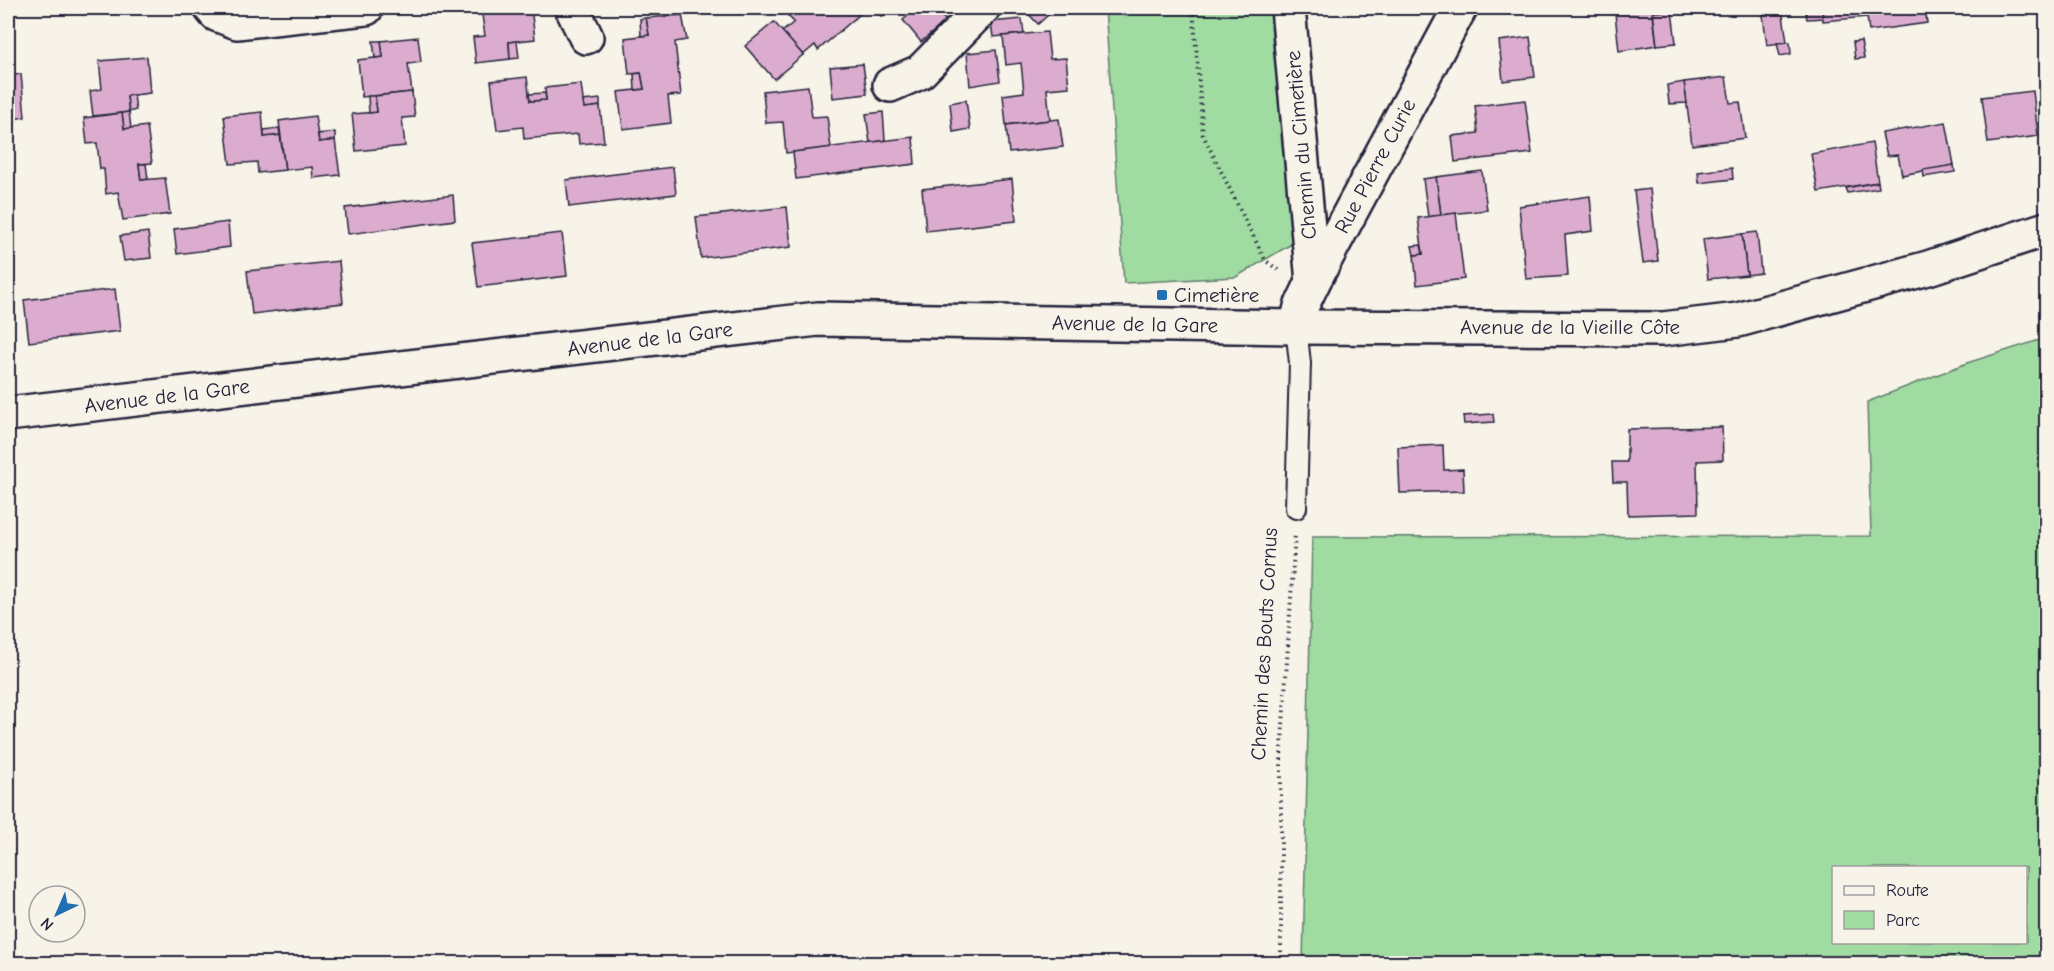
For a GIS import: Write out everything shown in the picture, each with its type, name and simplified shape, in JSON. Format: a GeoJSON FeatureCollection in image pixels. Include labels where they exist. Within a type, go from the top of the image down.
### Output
{"type":"FeatureCollection","features":[{"type":"Feature","properties":{"kind":"street"},"geometry":{"type":"LineString","coordinates":[[211,8],[216,14],[237,22],[366,8]]}},
{"type":"Feature","properties":{"kind":"street"},"geometry":{"type":"LineString","coordinates":[[572,8],[586,37]]}},
{"type":"Feature","properties":{"kind":"street"},"geometry":{"type":"LineString","coordinates":[[890,85],[920,72],[983,8]]}},
{"type":"Feature","properties":{"kind":"street","name":"Chemin du Cimetière"},"geometry":{"type":"LineString","coordinates":[[1288,8],[1310,287]]}},
{"type":"Feature","properties":{"kind":"street","name":"Rue Pierre Curie"},"geometry":{"type":"LineString","coordinates":[[1296,327],[1301,307],[1310,287],[1460,8]]}},
{"type":"Feature","properties":{"kind":"street","name":"Avenue de la Vieille Côte"},"geometry":{"type":"LineString","coordinates":[[1296,327],[1663,329],[1738,320],[1928,268],[2046,229]]}},
{"type":"Feature","properties":{"kind":"street","name":"Avenue de la Gare"},"geometry":{"type":"LineString","coordinates":[[8,414],[818,318],[1296,327]]}},
{"type":"Feature","properties":{"kind":"lane","name":"Chemin des Bouts Cornus"},"geometry":{"type":"LineString","coordinates":[[1296,327],[1300,363],[1296,508]]}},
{"type":"Feature","properties":{"kind":"path"},"geometry":{"type":"LineString","coordinates":[[1193,8],[1203,135],[1265,260],[1310,287]]}},
{"type":"Feature","properties":{"kind":"path","name":"Chemin des Bouts Cornus"},"geometry":{"type":"LineString","coordinates":[[1281,963],[1281,757],[1296,508]]}},
{"type":"Feature","properties":{"kind":"green space"},"geometry":{"type":"Polygon","coordinates":[[[1105,8],[1271,8],[1295,242],[1236,277],[1124,283],[1105,8]]]}},
{"type":"Feature","properties":{"kind":"green space"},"geometry":{"type":"Polygon","coordinates":[[[2046,338],[2046,963],[1303,963],[1312,537],[1871,536],[1867,402],[1970,362],[2046,338]]]}},
{"type":"Feature","properties":{"kind":"building"},"geometry":{"type":"Polygon","coordinates":[[[481,8],[531,8],[535,39],[509,42],[510,59],[476,63],[473,37],[485,36],[481,8]]]}},
{"type":"Feature","properties":{"kind":"building"},"geometry":{"type":"Polygon","coordinates":[[[798,8],[867,8],[818,50],[815,45],[803,55],[782,32],[794,22],[788,16],[798,8]]]}},
{"type":"Feature","properties":{"kind":"building"},"geometry":{"type":"Polygon","coordinates":[[[874,8],[892,8],[882,17],[874,8]]]}},
{"type":"Feature","properties":{"kind":"building"},"geometry":{"type":"Polygon","coordinates":[[[917,8],[934,8],[946,21],[921,42],[903,20],[917,8]]]}},
{"type":"Feature","properties":{"kind":"building"},"geometry":{"type":"Polygon","coordinates":[[[1023,8],[1056,8],[1038,24],[1023,8]]]}},
{"type":"Feature","properties":{"kind":"building"},"geometry":{"type":"Polygon","coordinates":[[[1603,8],[1652,8],[1657,45],[1619,51],[1615,13],[1604,13],[1603,8]]]}},
{"type":"Feature","properties":{"kind":"building"},"geometry":{"type":"Polygon","coordinates":[[[1762,8],[1782,8],[1787,42],[1767,45],[1762,8]]]}},
{"type":"Feature","properties":{"kind":"building"},"geometry":{"type":"Polygon","coordinates":[[[1805,8],[1822,8],[1823,18],[1807,19],[1805,8]]]}},
{"type":"Feature","properties":{"kind":"building"},"geometry":{"type":"Polygon","coordinates":[[[1822,8],[1925,8],[1927,23],[1869,31],[1867,17],[1823,21],[1822,8]]]}},
{"type":"Feature","properties":{"kind":"building"},"geometry":{"type":"Polygon","coordinates":[[[1672,11],[1676,43],[1657,45],[1653,12],[1672,11]]]}},
{"type":"Feature","properties":{"kind":"building"},"geometry":{"type":"Polygon","coordinates":[[[682,15],[687,40],[675,42],[681,95],[668,96],[671,123],[623,129],[618,92],[644,89],[641,73],[629,74],[625,38],[649,35],[646,18],[682,15]]]}},
{"type":"Feature","properties":{"kind":"building"},"geometry":{"type":"Polygon","coordinates":[[[646,18],[649,35],[641,36],[640,19],[646,18]]]}},
{"type":"Feature","properties":{"kind":"building"},"geometry":{"type":"Polygon","coordinates":[[[1022,19],[1024,34],[993,37],[991,22],[1022,19]]]}},
{"type":"Feature","properties":{"kind":"building"},"geometry":{"type":"Polygon","coordinates":[[[774,22],[803,55],[774,79],[745,46],[774,22]]]}},
{"type":"Feature","properties":{"kind":"building"},"geometry":{"type":"Polygon","coordinates":[[[1047,32],[1050,59],[1066,58],[1069,87],[1047,89],[1050,120],[1006,125],[1003,95],[1024,92],[1021,63],[1006,65],[1003,36],[1047,32]]]}},
{"type":"Feature","properties":{"kind":"building"},"geometry":{"type":"Polygon","coordinates":[[[418,37],[421,62],[408,64],[412,92],[362,97],[358,60],[383,57],[381,41],[418,37]]]}},
{"type":"Feature","properties":{"kind":"building"},"geometry":{"type":"Polygon","coordinates":[[[1530,37],[1535,77],[1503,81],[1499,41],[1530,37]]]}},
{"type":"Feature","properties":{"kind":"building"},"geometry":{"type":"Polygon","coordinates":[[[373,41],[381,41],[383,57],[375,58],[373,41]]]}},
{"type":"Feature","properties":{"kind":"building"},"geometry":{"type":"Polygon","coordinates":[[[517,41],[519,58],[510,59],[509,42],[517,41]]]}},
{"type":"Feature","properties":{"kind":"building"},"geometry":{"type":"Polygon","coordinates":[[[1861,41],[1864,58],[1855,59],[1853,42],[1861,41]]]}},
{"type":"Feature","properties":{"kind":"building"},"geometry":{"type":"Polygon","coordinates":[[[1790,42],[1791,54],[1780,56],[1777,43],[1790,42]]]}},
{"type":"Feature","properties":{"kind":"building"},"geometry":{"type":"Polygon","coordinates":[[[996,50],[1000,81],[970,86],[967,53],[996,50]]]}},
{"type":"Feature","properties":{"kind":"building"},"geometry":{"type":"Polygon","coordinates":[[[147,57],[150,93],[127,96],[129,112],[93,116],[90,91],[102,89],[99,61],[147,57]]]}},
{"type":"Feature","properties":{"kind":"building"},"geometry":{"type":"Polygon","coordinates":[[[863,64],[867,94],[833,98],[830,67],[863,64]]]}},
{"type":"Feature","properties":{"kind":"building"},"geometry":{"type":"Polygon","coordinates":[[[641,73],[644,89],[635,90],[634,74],[641,73]]]}},
{"type":"Feature","properties":{"kind":"building"},"geometry":{"type":"Polygon","coordinates":[[[21,74],[25,117],[8,120],[8,76],[21,74]]]}},
{"type":"Feature","properties":{"kind":"building"},"geometry":{"type":"Polygon","coordinates":[[[527,77],[530,101],[546,100],[545,88],[581,84],[584,108],[600,106],[604,142],[579,144],[578,134],[524,139],[523,127],[497,130],[491,81],[527,77]]]}},
{"type":"Feature","properties":{"kind":"building"},"geometry":{"type":"Polygon","coordinates":[[[1726,77],[1730,103],[1740,102],[1745,138],[1692,145],[1684,82],[1726,77]]]}},
{"type":"Feature","properties":{"kind":"building"},"geometry":{"type":"Polygon","coordinates":[[[1684,82],[1687,103],[1669,104],[1667,85],[1684,82]]]}},
{"type":"Feature","properties":{"kind":"building"},"geometry":{"type":"Polygon","coordinates":[[[808,86],[812,117],[827,116],[831,148],[786,153],[783,122],[766,123],[763,91],[808,86]]]}},
{"type":"Feature","properties":{"kind":"building"},"geometry":{"type":"Polygon","coordinates":[[[2033,91],[2038,136],[1988,143],[1982,97],[2033,91]]]}},
{"type":"Feature","properties":{"kind":"building"},"geometry":{"type":"Polygon","coordinates":[[[412,92],[415,117],[402,118],[405,146],[356,151],[352,114],[377,112],[375,96],[412,92]]]}},
{"type":"Feature","properties":{"kind":"building"},"geometry":{"type":"Polygon","coordinates":[[[545,93],[546,100],[530,101],[529,94],[545,93]]]}},
{"type":"Feature","properties":{"kind":"building"},"geometry":{"type":"Polygon","coordinates":[[[134,95],[136,110],[129,112],[127,96],[134,95]]]}},
{"type":"Feature","properties":{"kind":"building"},"geometry":{"type":"Polygon","coordinates":[[[368,96],[375,96],[377,112],[369,113],[368,96]]]}},
{"type":"Feature","properties":{"kind":"building"},"geometry":{"type":"Polygon","coordinates":[[[600,99],[600,106],[584,108],[583,101],[600,99]]]}},
{"type":"Feature","properties":{"kind":"building"},"geometry":{"type":"Polygon","coordinates":[[[966,100],[970,129],[953,132],[950,103],[966,100]]]}},
{"type":"Feature","properties":{"kind":"building"},"geometry":{"type":"Polygon","coordinates":[[[1525,100],[1532,153],[1455,162],[1452,136],[1478,133],[1475,106],[1525,100]]]}},
{"type":"Feature","properties":{"kind":"building"},"geometry":{"type":"Polygon","coordinates":[[[129,112],[131,128],[124,129],[122,113],[129,112]]]}},
{"type":"Feature","properties":{"kind":"building"},"geometry":{"type":"Polygon","coordinates":[[[262,112],[264,137],[280,135],[285,170],[258,173],[257,162],[230,164],[224,116],[262,112]]]}},
{"type":"Feature","properties":{"kind":"building"},"geometry":{"type":"Polygon","coordinates":[[[883,112],[885,140],[870,143],[866,114],[883,112]]]}},
{"type":"Feature","properties":{"kind":"building"},"geometry":{"type":"Polygon","coordinates":[[[122,113],[124,129],[147,126],[152,163],[139,164],[141,180],[165,178],[170,214],[123,220],[118,192],[106,194],[104,169],[100,169],[97,143],[87,144],[84,118],[122,113]]]}},
{"type":"Feature","properties":{"kind":"building"},"geometry":{"type":"Polygon","coordinates":[[[315,116],[319,142],[335,140],[340,175],[313,178],[312,167],[285,170],[279,121],[315,116]]]}},
{"type":"Feature","properties":{"kind":"building"},"geometry":{"type":"Polygon","coordinates":[[[1059,119],[1063,147],[1009,153],[1006,125],[1059,119]]]}},
{"type":"Feature","properties":{"kind":"building"},"geometry":{"type":"Polygon","coordinates":[[[1946,122],[1954,165],[1902,175],[1898,155],[1887,156],[1882,133],[1946,122]]]}},
{"type":"Feature","properties":{"kind":"building"},"geometry":{"type":"Polygon","coordinates":[[[279,128],[280,135],[264,137],[264,130],[279,128]]]}},
{"type":"Feature","properties":{"kind":"building"},"geometry":{"type":"Polygon","coordinates":[[[335,132],[335,140],[319,142],[318,134],[335,132]]]}},
{"type":"Feature","properties":{"kind":"building"},"geometry":{"type":"Polygon","coordinates":[[[913,137],[915,164],[796,179],[793,152],[913,137]]]}},
{"type":"Feature","properties":{"kind":"building"},"geometry":{"type":"Polygon","coordinates":[[[1872,143],[1878,182],[1818,192],[1811,154],[1872,143]]]}},
{"type":"Feature","properties":{"kind":"building"},"geometry":{"type":"Polygon","coordinates":[[[139,164],[146,164],[148,179],[141,180],[139,164]]]}},
{"type":"Feature","properties":{"kind":"building"},"geometry":{"type":"Polygon","coordinates":[[[1954,165],[1955,172],[1924,177],[1923,170],[1954,165]]]}},
{"type":"Feature","properties":{"kind":"building"},"geometry":{"type":"Polygon","coordinates":[[[673,167],[676,194],[569,207],[566,180],[673,167]]]}},
{"type":"Feature","properties":{"kind":"building"},"geometry":{"type":"Polygon","coordinates":[[[1732,168],[1733,179],[1699,183],[1698,172],[1732,168]]]}},
{"type":"Feature","properties":{"kind":"building"},"geometry":{"type":"Polygon","coordinates":[[[1482,171],[1487,210],[1441,215],[1436,177],[1482,171]]]}},
{"type":"Feature","properties":{"kind":"building"},"geometry":{"type":"Polygon","coordinates":[[[1436,177],[1441,215],[1428,217],[1423,179],[1436,177]]]}},
{"type":"Feature","properties":{"kind":"building"},"geometry":{"type":"Polygon","coordinates":[[[1012,179],[1016,221],[926,231],[922,189],[1012,179]]]}},
{"type":"Feature","properties":{"kind":"building"},"geometry":{"type":"Polygon","coordinates":[[[1878,182],[1879,188],[1848,193],[1846,188],[1878,182]]]}},
{"type":"Feature","properties":{"kind":"building"},"geometry":{"type":"Polygon","coordinates":[[[1650,189],[1658,261],[1643,263],[1634,191],[1650,189]]]}},
{"type":"Feature","properties":{"kind":"building"},"geometry":{"type":"Polygon","coordinates":[[[453,195],[455,220],[348,234],[345,208],[453,195]]]}},
{"type":"Feature","properties":{"kind":"building"},"geometry":{"type":"Polygon","coordinates":[[[1590,196],[1593,231],[1565,235],[1568,276],[1526,279],[1519,206],[1590,196]]]}},
{"type":"Feature","properties":{"kind":"building"},"geometry":{"type":"Polygon","coordinates":[[[787,207],[791,247],[701,258],[696,217],[787,207]]]}},
{"type":"Feature","properties":{"kind":"building"},"geometry":{"type":"Polygon","coordinates":[[[1456,213],[1464,279],[1417,285],[1414,255],[1423,254],[1418,218],[1456,213]]]}},
{"type":"Feature","properties":{"kind":"building"},"geometry":{"type":"Polygon","coordinates":[[[228,222],[230,247],[177,254],[174,229],[228,222]]]}},
{"type":"Feature","properties":{"kind":"building"},"geometry":{"type":"Polygon","coordinates":[[[148,232],[151,258],[124,261],[120,236],[148,232]]]}},
{"type":"Feature","properties":{"kind":"building"},"geometry":{"type":"Polygon","coordinates":[[[1757,232],[1761,273],[1747,275],[1742,234],[1757,232]]]}},
{"type":"Feature","properties":{"kind":"building"},"geometry":{"type":"Polygon","coordinates":[[[562,233],[567,276],[478,287],[472,243],[562,233]]]}},
{"type":"Feature","properties":{"kind":"building"},"geometry":{"type":"Polygon","coordinates":[[[1742,234],[1747,275],[1708,279],[1703,239],[1742,234]]]}},
{"type":"Feature","properties":{"kind":"building"},"geometry":{"type":"Polygon","coordinates":[[[1421,245],[1423,254],[1414,255],[1412,246],[1421,245]]]}},
{"type":"Feature","properties":{"kind":"building"},"geometry":{"type":"Polygon","coordinates":[[[339,261],[343,303],[252,314],[247,271],[339,261]]]}},
{"type":"Feature","properties":{"kind":"building"},"geometry":{"type":"Polygon","coordinates":[[[115,289],[120,331],[29,342],[24,300],[115,289]]]}},
{"type":"Feature","properties":{"kind":"building"},"geometry":{"type":"Polygon","coordinates":[[[1493,414],[1494,422],[1464,424],[1463,416],[1493,414]]]}},
{"type":"Feature","properties":{"kind":"building"},"geometry":{"type":"Polygon","coordinates":[[[1722,427],[1723,460],[1697,461],[1698,513],[1628,515],[1627,482],[1613,482],[1612,462],[1627,462],[1627,429],[1722,427]]]}},
{"type":"Feature","properties":{"kind":"building"},"geometry":{"type":"Polygon","coordinates":[[[1443,445],[1444,470],[1463,469],[1464,491],[1400,493],[1398,447],[1443,445]]]}},
{"type":"Feature","properties":{"kind":"place","name":"Cimetière"},"geometry":{"type":"Point","coordinates":[1162,295]}}]}
